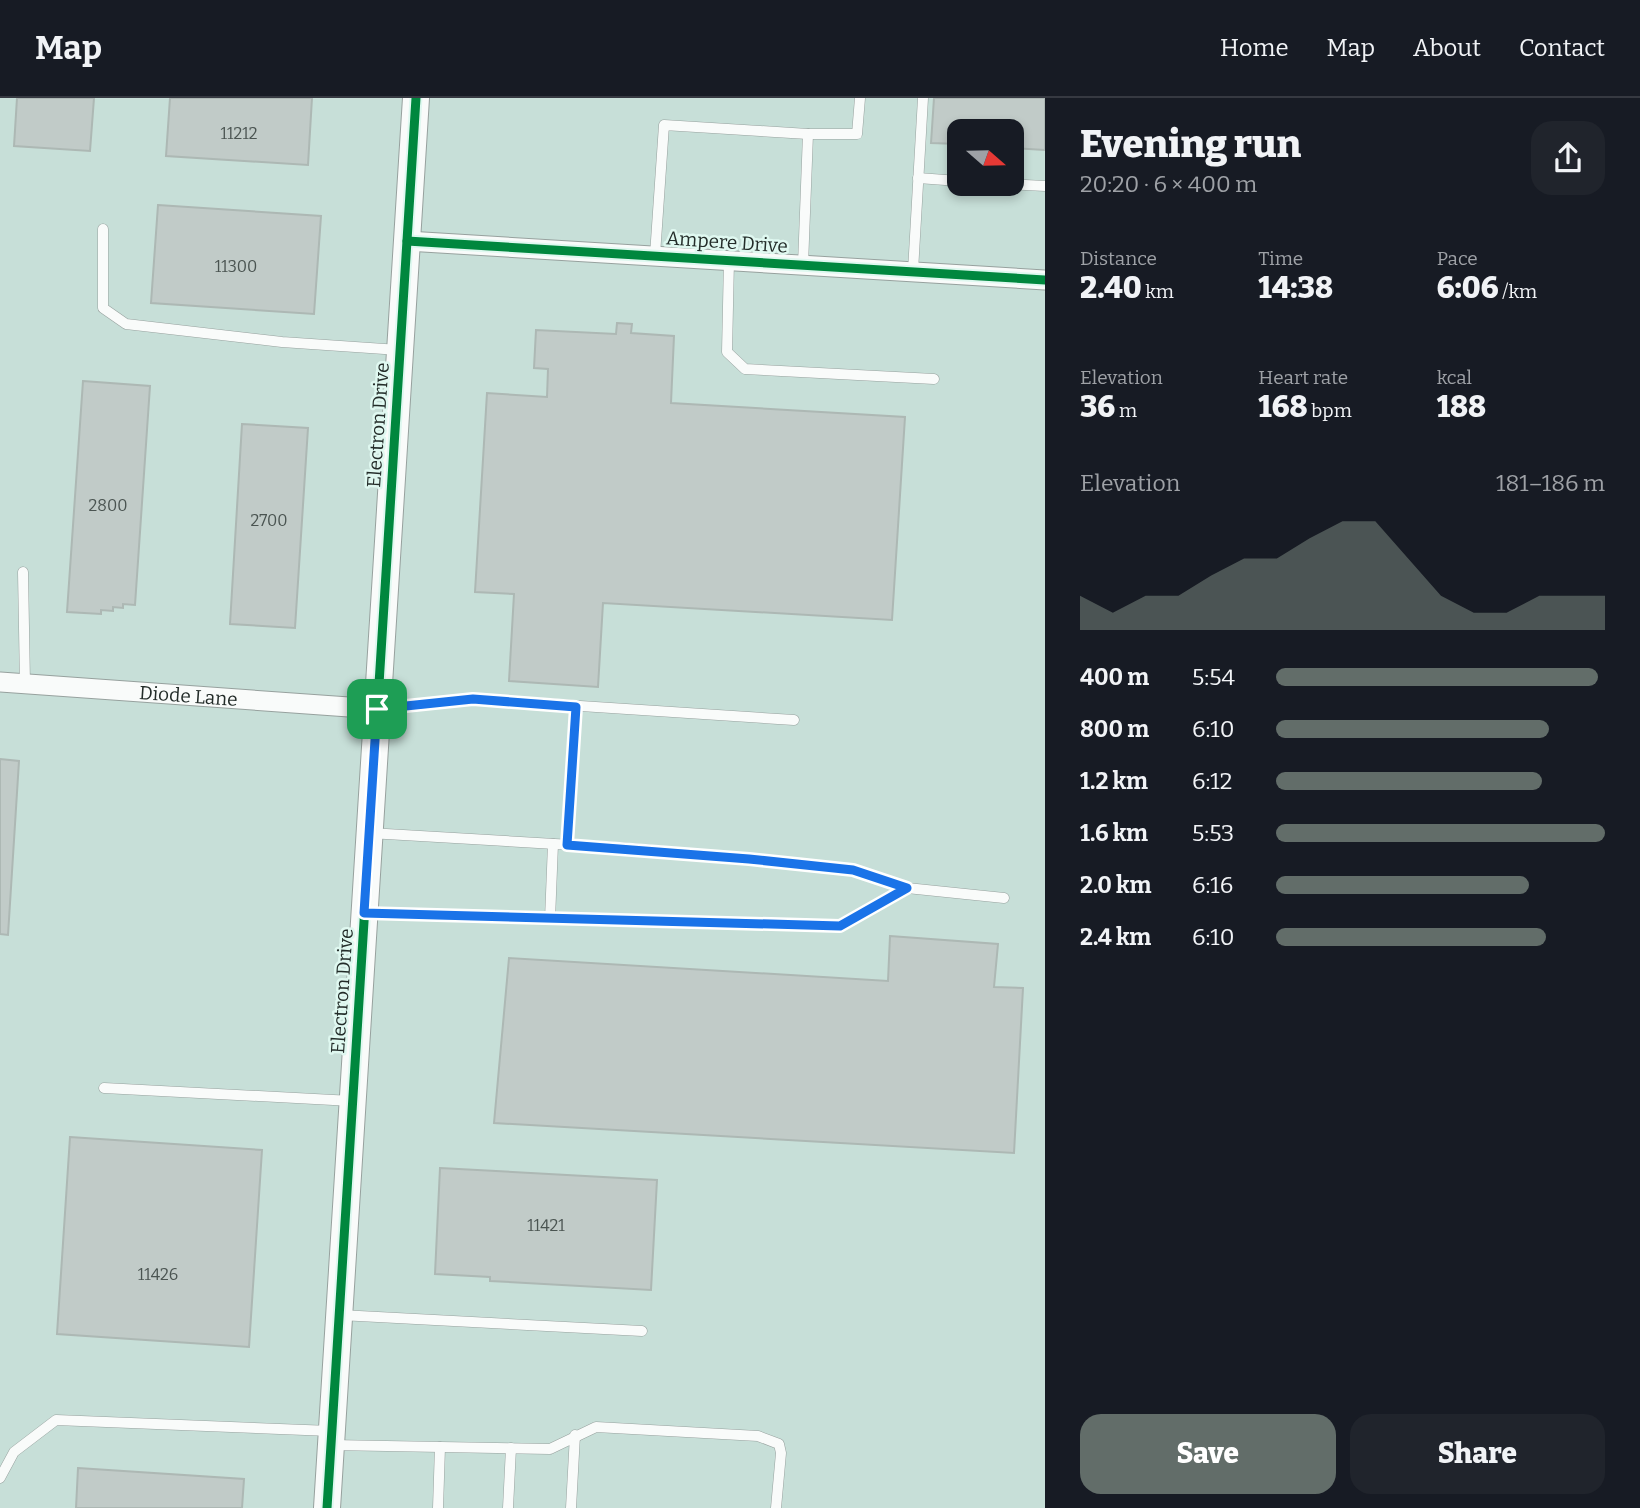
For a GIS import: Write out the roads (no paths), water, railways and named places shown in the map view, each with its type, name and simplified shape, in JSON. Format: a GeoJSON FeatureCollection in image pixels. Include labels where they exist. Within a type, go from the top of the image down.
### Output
{"type":"FeatureCollection","features":[{"type":"Feature","properties":{"kind":"street","name":"Electron Drive"},"geometry":{"type":"LineString","coordinates":[[327,1508],[416,98]]}},
{"type":"Feature","properties":{"kind":"street","name":"Ampere Drive"},"geometry":{"type":"LineString","coordinates":[[407,241],[1045,280]]}},
{"type":"Feature","properties":{"kind":"street","name":"Diode Lane"},"geometry":{"type":"LineString","coordinates":[[0,682],[377,709]]}},
{"type":"Feature","properties":{"kind":"lane"},"geometry":{"type":"LineString","coordinates":[[655,255],[664,125],[808,134],[857,134],[860,98]]}},
{"type":"Feature","properties":{"kind":"lane"},"geometry":{"type":"LineString","coordinates":[[913,271],[923,98]]}},
{"type":"Feature","properties":{"kind":"lane"},"geometry":{"type":"LineString","coordinates":[[803,265],[808,134]]}},
{"type":"Feature","properties":{"kind":"lane"},"geometry":{"type":"LineString","coordinates":[[918,178],[947,180]]}},
{"type":"Feature","properties":{"kind":"lane"},"geometry":{"type":"LineString","coordinates":[[1024,185],[1045,186]]}},
{"type":"Feature","properties":{"kind":"lane"},"geometry":{"type":"LineString","coordinates":[[103,229],[103,308],[125,324],[282,342],[400,350]]}},
{"type":"Feature","properties":{"kind":"lane"},"geometry":{"type":"LineString","coordinates":[[729,260],[727,352],[745,369],[934,379]]}},
{"type":"Feature","properties":{"kind":"lane"},"geometry":{"type":"LineString","coordinates":[[23,572],[25,684]]}},
{"type":"Feature","properties":{"kind":"lane"},"geometry":{"type":"LineString","coordinates":[[377,709],[473,699],[794,720]]}},
{"type":"Feature","properties":{"kind":"lane"},"geometry":{"type":"LineString","coordinates":[[567,845],[576,707]]}},
{"type":"Feature","properties":{"kind":"lane"},"geometry":{"type":"LineString","coordinates":[[369,833],[749,859],[853,870],[907,888],[1004,898]]}},
{"type":"Feature","properties":{"kind":"lane"},"geometry":{"type":"LineString","coordinates":[[550,919],[553,844]]}},
{"type":"Feature","properties":{"kind":"lane"},"geometry":{"type":"LineString","coordinates":[[364,913],[840,926],[907,888]]}},
{"type":"Feature","properties":{"kind":"lane"},"geometry":{"type":"LineString","coordinates":[[104,1087],[352,1101]]}},
{"type":"Feature","properties":{"kind":"lane"},"geometry":{"type":"LineString","coordinates":[[339,1315],[642,1331]]}},
{"type":"Feature","properties":{"kind":"lane"},"geometry":{"type":"LineString","coordinates":[[0,1478],[14,1452],[56,1420],[440,1447],[550,1449],[596,1427],[769,1438],[779,1444],[781,1454],[776,1508]]}},
{"type":"Feature","properties":{"kind":"lane"},"geometry":{"type":"LineString","coordinates":[[571,1508],[575,1436]]}},
{"type":"Feature","properties":{"kind":"lane"},"geometry":{"type":"LineString","coordinates":[[438,1508],[440,1447]]}},
{"type":"Feature","properties":{"kind":"lane"},"geometry":{"type":"LineString","coordinates":[[508,1508],[511,1448]]}}]}
